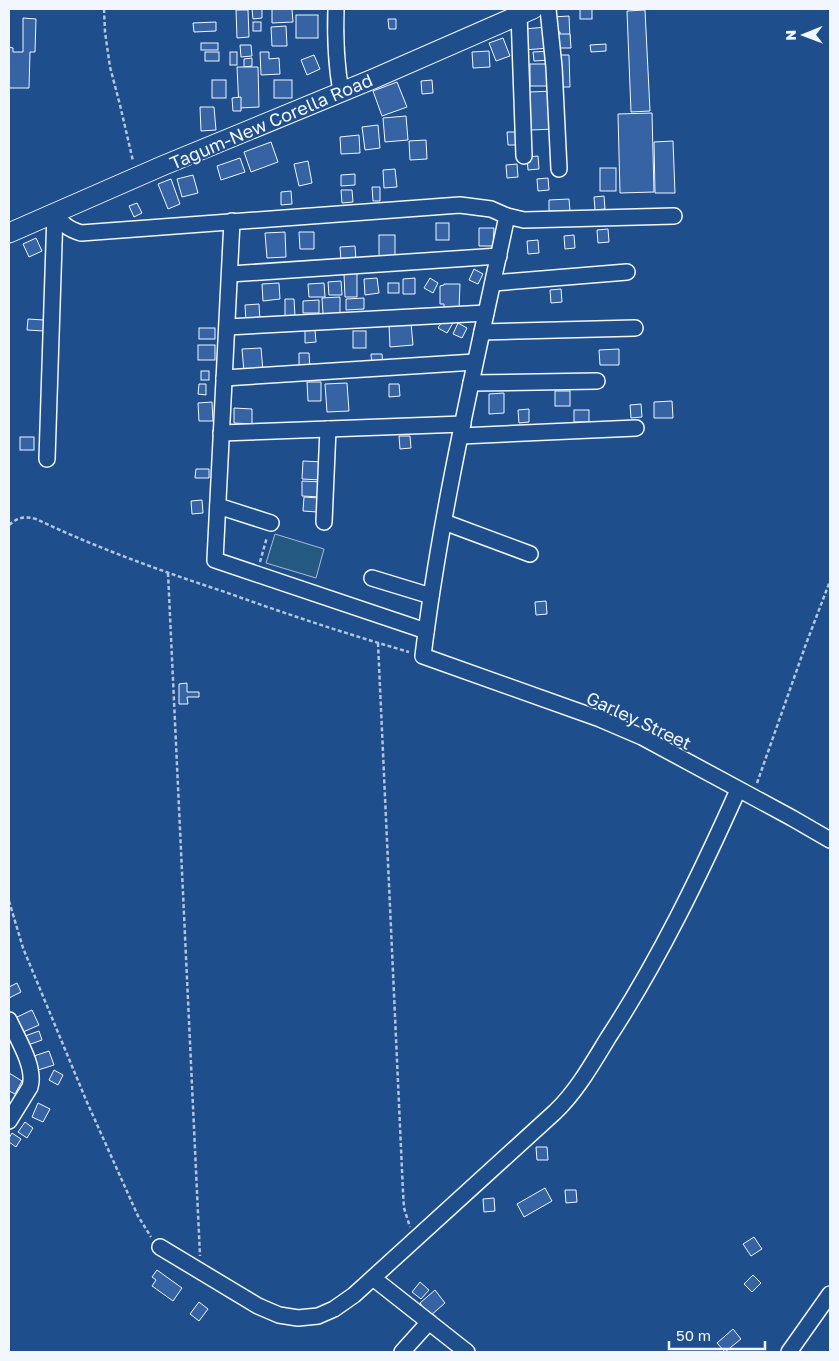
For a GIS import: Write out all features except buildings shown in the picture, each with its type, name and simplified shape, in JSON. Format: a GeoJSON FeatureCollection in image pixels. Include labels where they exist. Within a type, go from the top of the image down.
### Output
{"type":"FeatureCollection","features":[{"type":"Feature","properties":{"kind":"main road","name":"Tagum-New Corella Road"},"geometry":{"type":"LineString","coordinates":[[9,232],[526,12]]}},
{"type":"Feature","properties":{"kind":"street"},"geometry":{"type":"LineString","coordinates":[[336,9],[335,39],[341,92]]}},
{"type":"Feature","properties":{"kind":"street"},"geometry":{"type":"LineString","coordinates":[[548,9],[554,67],[559,169]]}},
{"type":"Feature","properties":{"kind":"street"},"geometry":{"type":"LineString","coordinates":[[524,156],[526,12]]}},
{"type":"Feature","properties":{"kind":"street"},"geometry":{"type":"LineString","coordinates":[[55,213],[62,223],[70,229],[81,233],[460,205],[491,209],[507,216],[532,220],[674,216]]}},
{"type":"Feature","properties":{"kind":"street"},"geometry":{"type":"LineString","coordinates":[[46,459],[55,213]]}},
{"type":"Feature","properties":{"kind":"street"},"geometry":{"type":"LineString","coordinates":[[423,656],[444,522],[475,362],[507,216]]}},
{"type":"Feature","properties":{"kind":"street"},"geometry":{"type":"LineString","coordinates":[[232,221],[215,560],[426,631]]}},
{"type":"Feature","properties":{"kind":"street"},"geometry":{"type":"LineString","coordinates":[[230,274],[499,256]]}},
{"type":"Feature","properties":{"kind":"street"},"geometry":{"type":"LineString","coordinates":[[493,283],[628,272]]}},
{"type":"Feature","properties":{"kind":"street"},"geometry":{"type":"LineString","coordinates":[[227,327],[486,313]]}},
{"type":"Feature","properties":{"kind":"street"},"geometry":{"type":"LineString","coordinates":[[482,332],[635,328]]}},
{"type":"Feature","properties":{"kind":"street"},"geometry":{"type":"LineString","coordinates":[[224,378],[475,362]]}},
{"type":"Feature","properties":{"kind":"street"},"geometry":{"type":"LineString","coordinates":[[471,383],[597,381]]}},
{"type":"Feature","properties":{"kind":"street"},"geometry":{"type":"LineString","coordinates":[[221,433],[328,429],[636,428]]}},
{"type":"Feature","properties":{"kind":"street"},"geometry":{"type":"LineString","coordinates":[[324,522],[328,429]]}},
{"type":"Feature","properties":{"kind":"street"},"geometry":{"type":"LineString","coordinates":[[218,506],[271,523]]}},
{"type":"Feature","properties":{"kind":"street"},"geometry":{"type":"LineString","coordinates":[[444,522],[530,554]]}},
{"type":"Feature","properties":{"kind":"street"},"geometry":{"type":"LineString","coordinates":[[372,578],[431,596]]}},
{"type":"Feature","properties":{"kind":"street","name":"Garley Street"},"geometry":{"type":"LineString","coordinates":[[423,656],[600,719],[642,738],[830,840]]}},
{"type":"Feature","properties":{"kind":"street"},"geometry":{"type":"LineString","coordinates":[[160,1247],[278,1316],[298,1318],[318,1316],[354,1295],[568,1099],[626,1011],[646,976],[716,840],[738,790]]}},
{"type":"Feature","properties":{"kind":"street"},"geometry":{"type":"LineString","coordinates":[[9,1020],[28,1061],[31,1082],[30,1087],[9,1121]]}},
{"type":"Feature","properties":{"kind":"street"},"geometry":{"type":"LineString","coordinates":[[373,1278],[467,1352]]}},
{"type":"Feature","properties":{"kind":"street"},"geometry":{"type":"LineString","coordinates":[[789,1352],[830,1294]]}},
{"type":"Feature","properties":{"kind":"street"},"geometry":{"type":"LineString","coordinates":[[402,1352],[429,1322]]}},
{"type":"Feature","properties":{"kind":"path"},"geometry":{"type":"LineString","coordinates":[[104,9],[110,67],[137,177]]}},
{"type":"Feature","properties":{"kind":"path"},"geometry":{"type":"LineString","coordinates":[[9,525],[20,518],[28,517],[168,573],[378,643],[423,656]]}},
{"type":"Feature","properties":{"kind":"path"},"geometry":{"type":"LineString","coordinates":[[256,574],[271,523]]}},
{"type":"Feature","properties":{"kind":"path"},"geometry":{"type":"LineString","coordinates":[[168,573],[201,1272]]}},
{"type":"Feature","properties":{"kind":"path"},"geometry":{"type":"LineString","coordinates":[[752,796],[830,581]]}},
{"type":"Feature","properties":{"kind":"path"},"geometry":{"type":"LineString","coordinates":[[378,643],[403,1192],[406,1215],[415,1240]]}},
{"type":"Feature","properties":{"kind":"path"},"geometry":{"type":"LineString","coordinates":[[9,901],[23,948],[90,1109],[138,1216],[160,1247]]}},
{"type":"Feature","properties":{"kind":"shaded area"},"geometry":{"type":"Polygon","coordinates":[[[275,534],[324,549],[316,578],[266,563],[275,534]]]}}]}
